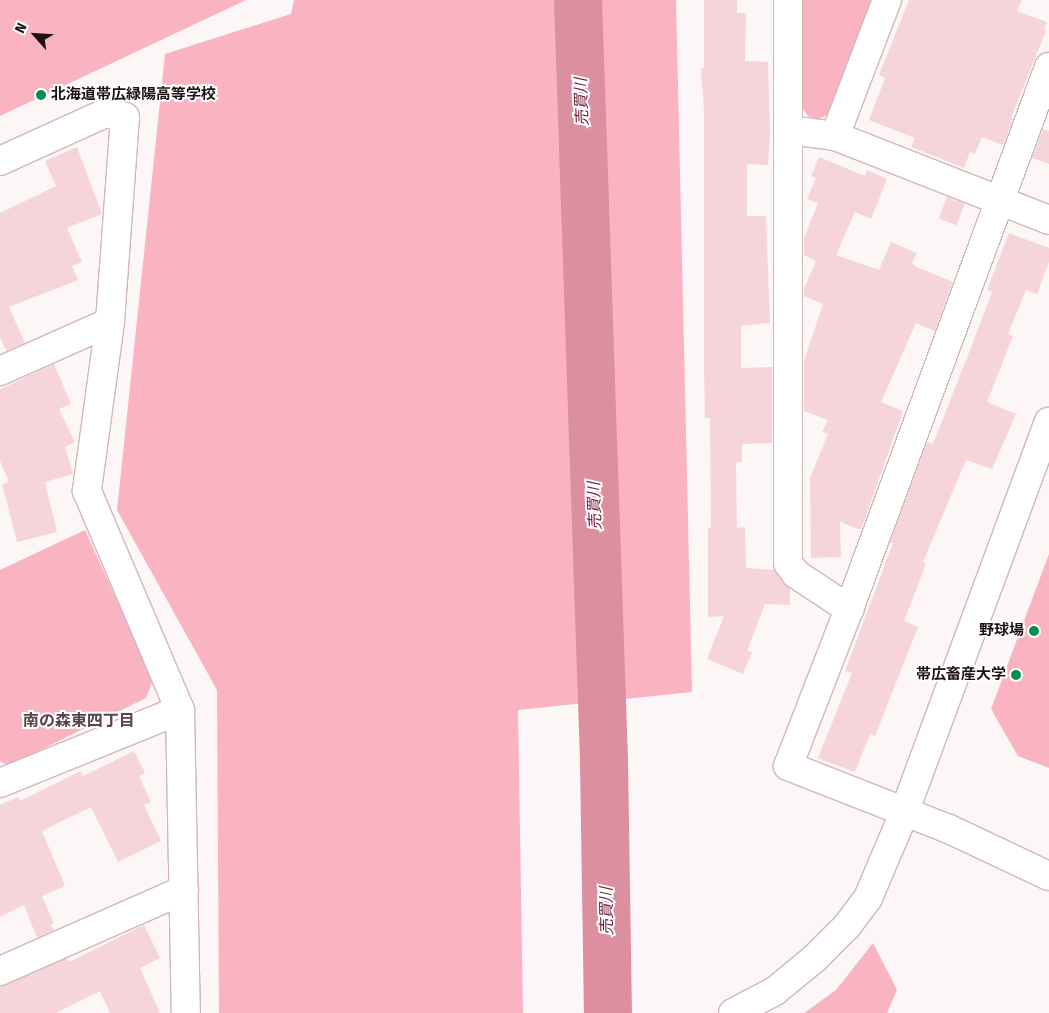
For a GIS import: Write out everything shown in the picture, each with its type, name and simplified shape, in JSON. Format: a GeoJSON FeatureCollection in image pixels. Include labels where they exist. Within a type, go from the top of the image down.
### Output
{"type":"FeatureCollection","features":[{"type":"Feature","properties":{"kind":"street"},"geometry":{"type":"LineString","coordinates":[[788,0],[788,563],[796,574],[849,609]]}},
{"type":"Feature","properties":{"kind":"street"},"geometry":{"type":"LineString","coordinates":[[835,136],[887,0]]}},
{"type":"Feature","properties":{"kind":"street"},"geometry":{"type":"LineString","coordinates":[[1049,67],[849,609],[788,766],[949,829],[1049,876]]}},
{"type":"Feature","properties":{"kind":"street"},"geometry":{"type":"LineString","coordinates":[[0,161],[106,113],[126,117],[110,322],[86,492],[180,710],[186,1013]]}},
{"type":"Feature","properties":{"kind":"street"},"geometry":{"type":"LineString","coordinates":[[789,130],[835,136],[1049,220]]}},
{"type":"Feature","properties":{"kind":"street"},"geometry":{"type":"LineString","coordinates":[[0,371],[110,322]]}},
{"type":"Feature","properties":{"kind":"street"},"geometry":{"type":"LineString","coordinates":[[733,1013],[775,991],[815,958],[848,926],[868,898],[904,813],[1049,422]]}},
{"type":"Feature","properties":{"kind":"street"},"geometry":{"type":"LineString","coordinates":[[0,783],[180,710]]}},
{"type":"Feature","properties":{"kind":"street"},"geometry":{"type":"LineString","coordinates":[[0,971],[184,890]]}},
{"type":"Feature","properties":{"kind":"shaded area","name":"北海道帯広緑陽高等学校"},"geometry":{"type":"Polygon","coordinates":[[[0,0],[246,0],[0,116],[0,0]]]}},
{"type":"Feature","properties":{"kind":"shaded area"},"geometry":{"type":"Polygon","coordinates":[[[294,0],[676,0],[692,692],[518,710],[523,1013],[219,1013],[217,690],[117,510],[165,54],[291,14],[294,0]]]}},
{"type":"Feature","properties":{"kind":"shaded area"},"geometry":{"type":"Polygon","coordinates":[[[801,0],[871,0],[829,114],[818,119],[808,116],[800,105],[801,0]]]}},
{"type":"Feature","properties":{"kind":"shaded area"},"geometry":{"type":"Polygon","coordinates":[[[85,530],[153,680],[146,698],[8,766],[0,761],[0,570],[85,530]]]}},
{"type":"Feature","properties":{"kind":"shaded area","name":"野球場"},"geometry":{"type":"Polygon","coordinates":[[[1049,554],[1049,768],[1018,756],[991,709],[1049,554]]]}},
{"type":"Feature","properties":{"kind":"shaded area"},"geometry":{"type":"Polygon","coordinates":[[[873,943],[897,990],[887,1013],[804,1013],[836,990],[873,943]]]}},
{"type":"Feature","properties":{"kind":"building"},"geometry":{"type":"Polygon","coordinates":[[[704,0],[737,0],[737,13],[746,13],[745,61],[768,62],[770,134],[768,165],[747,164],[747,216],[766,216],[770,323],[741,326],[741,368],[772,367],[772,443],[742,444],[742,462],[736,462],[737,528],[745,527],[746,568],[775,570],[790,589],[790,605],[765,604],[747,651],[752,652],[743,674],[707,659],[724,616],[708,617],[708,528],[711,528],[710,418],[705,418],[704,368],[704,111],[701,68],[704,68],[704,0]]]}},
{"type":"Feature","properties":{"kind":"building"},"geometry":{"type":"Polygon","coordinates":[[[909,0],[1022,0],[1017,11],[1047,22],[1044,30],[1046,31],[1011,118],[1013,119],[1003,145],[982,137],[975,154],[970,152],[964,168],[911,147],[915,138],[869,120],[885,78],[879,75],[909,0]]]}},
{"type":"Feature","properties":{"kind":"building"},"geometry":{"type":"Polygon","coordinates":[[[1043,129],[1049,131],[1049,164],[1032,158],[1043,129]]]}},
{"type":"Feature","properties":{"kind":"building"},"geometry":{"type":"Polygon","coordinates":[[[77,147],[102,214],[67,228],[82,262],[72,266],[78,280],[9,307],[25,343],[6,351],[0,337],[0,213],[56,186],[45,161],[77,147]]]}},
{"type":"Feature","properties":{"kind":"building"},"geometry":{"type":"Polygon","coordinates":[[[819,157],[865,176],[867,170],[887,179],[871,219],[855,212],[836,255],[879,270],[891,242],[917,253],[912,263],[917,267],[953,282],[935,331],[916,323],[881,402],[903,411],[861,530],[840,522],[841,557],[811,558],[810,478],[828,434],[822,432],[828,420],[804,411],[804,361],[823,304],[804,296],[804,289],[816,261],[804,255],[804,238],[818,203],[807,199],[816,178],[811,176],[819,157]]]}},
{"type":"Feature","properties":{"kind":"building"},"geometry":{"type":"Polygon","coordinates":[[[947,197],[965,204],[956,225],[939,218],[947,197]]]}},
{"type":"Feature","properties":{"kind":"building"},"geometry":{"type":"Polygon","coordinates":[[[1009,233],[1049,248],[1049,262],[1037,294],[1026,290],[1008,334],[1013,336],[987,402],[1016,414],[992,469],[966,460],[923,562],[926,564],[904,621],[918,627],[875,736],[870,734],[855,772],[818,758],[852,673],[845,671],[893,543],[890,542],[927,442],[933,444],[970,350],[992,292],[987,290],[1009,233]]]}},
{"type":"Feature","properties":{"kind":"building"},"geometry":{"type":"Polygon","coordinates":[[[54,364],[71,404],[59,409],[75,442],[65,447],[73,474],[45,482],[57,532],[17,542],[2,484],[9,482],[0,461],[0,389],[54,364]]]}},
{"type":"Feature","properties":{"kind":"building"},"geometry":{"type":"Polygon","coordinates":[[[134,751],[145,773],[139,776],[151,802],[144,805],[161,841],[118,862],[91,807],[42,831],[65,886],[42,896],[54,924],[51,925],[54,930],[37,938],[24,905],[0,917],[0,805],[18,797],[20,801],[81,771],[83,776],[134,751]]]}},
{"type":"Feature","properties":{"kind":"building"},"geometry":{"type":"Polygon","coordinates":[[[144,925],[160,958],[140,968],[160,1013],[110,1013],[100,991],[56,1013],[0,1013],[0,986],[67,958],[69,962],[144,925]]]}},
{"type":"Feature","properties":{"kind":"waterway","name":"売買川"},"geometry":{"type":"LineString","coordinates":[[578,0],[604,761],[608,1013]]}},
{"type":"Feature","properties":{"kind":"place","name":"北海道帯広緑陽高等学校"},"geometry":{"type":"Point","coordinates":[41,95]}},
{"type":"Feature","properties":{"kind":"place","name":"野球場"},"geometry":{"type":"Point","coordinates":[1034,631]}},
{"type":"Feature","properties":{"kind":"place","name":"帯広畜産大学"},"geometry":{"type":"Point","coordinates":[1016,675]}},
{"type":"Feature","properties":{"kind":"district","name":"南の森東四丁目"},"geometry":{"type":"Point","coordinates":[79,721]}}]}
